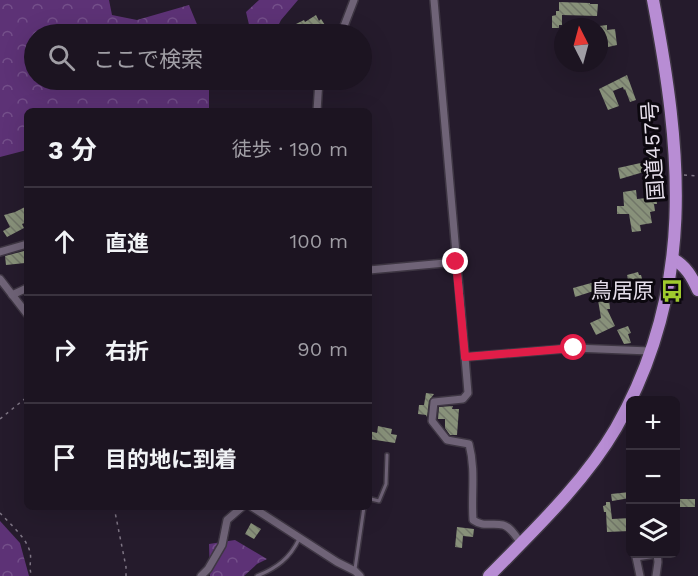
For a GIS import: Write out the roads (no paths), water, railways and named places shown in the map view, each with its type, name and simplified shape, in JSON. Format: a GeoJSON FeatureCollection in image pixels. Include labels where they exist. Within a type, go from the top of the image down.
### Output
{"type":"FeatureCollection","features":[{"type":"Feature","properties":{"kind":"highway","name":"国道457号"},"geometry":{"type":"LineString","coordinates":[[632,396],[664,310],[673,259],[677,205],[666,68],[653,0]]}},
{"type":"Feature","properties":{"kind":"highway"},"geometry":{"type":"LineString","coordinates":[[673,259],[689,273],[698,290]]}},
{"type":"Feature","properties":{"kind":"highway","name":"国道457号"},"geometry":{"type":"LineString","coordinates":[[489,576],[553,511],[591,464],[626,409]]}},
{"type":"Feature","properties":{"kind":"street"},"geometry":{"type":"LineString","coordinates":[[345,24],[354,0]]}},
{"type":"Feature","properties":{"kind":"street"},"geometry":{"type":"LineString","coordinates":[[434,0],[468,393],[463,399],[434,402],[432,421],[447,440],[469,444],[474,478],[473,520],[481,525],[503,525],[510,529],[521,543]]}},
{"type":"Feature","properties":{"kind":"street"},"geometry":{"type":"LineString","coordinates":[[317,108],[318,90]]}},
{"type":"Feature","properties":{"kind":"street"},"geometry":{"type":"LineString","coordinates":[[0,252],[24,245]]}},
{"type":"Feature","properties":{"kind":"street"},"geometry":{"type":"LineString","coordinates":[[372,270],[456,262]]}},
{"type":"Feature","properties":{"kind":"street"},"geometry":{"type":"LineString","coordinates":[[0,279],[24,310]]}},
{"type":"Feature","properties":{"kind":"street"},"geometry":{"type":"LineString","coordinates":[[12,295],[24,289]]}},
{"type":"Feature","properties":{"kind":"street"},"geometry":{"type":"LineString","coordinates":[[465,357],[574,348],[650,351]]}},
{"type":"Feature","properties":{"kind":"street"},"geometry":{"type":"LineString","coordinates":[[201,576],[208,569],[222,545],[227,520],[239,510]]}},
{"type":"Feature","properties":{"kind":"street"},"geometry":{"type":"LineString","coordinates":[[257,510],[299,539],[358,573]]}},
{"type":"Feature","properties":{"kind":"street"},"geometry":{"type":"LineString","coordinates":[[636,558],[640,576]]}},
{"type":"Feature","properties":{"kind":"street"},"geometry":{"type":"LineString","coordinates":[[656,576],[657,558]]}},
{"type":"Feature","properties":{"kind":"lane"},"geometry":{"type":"LineString","coordinates":[[372,499],[379,501],[386,484],[387,454]]}},
{"type":"Feature","properties":{"kind":"lane"},"geometry":{"type":"LineString","coordinates":[[358,573],[364,510]]}},
{"type":"Feature","properties":{"kind":"lane"},"geometry":{"type":"LineString","coordinates":[[258,576],[274,570],[292,552],[299,539]]}},
{"type":"Feature","properties":{"kind":"place","name":"鳥居原"},"geometry":{"type":"Point","coordinates":[672,291]}}]}
